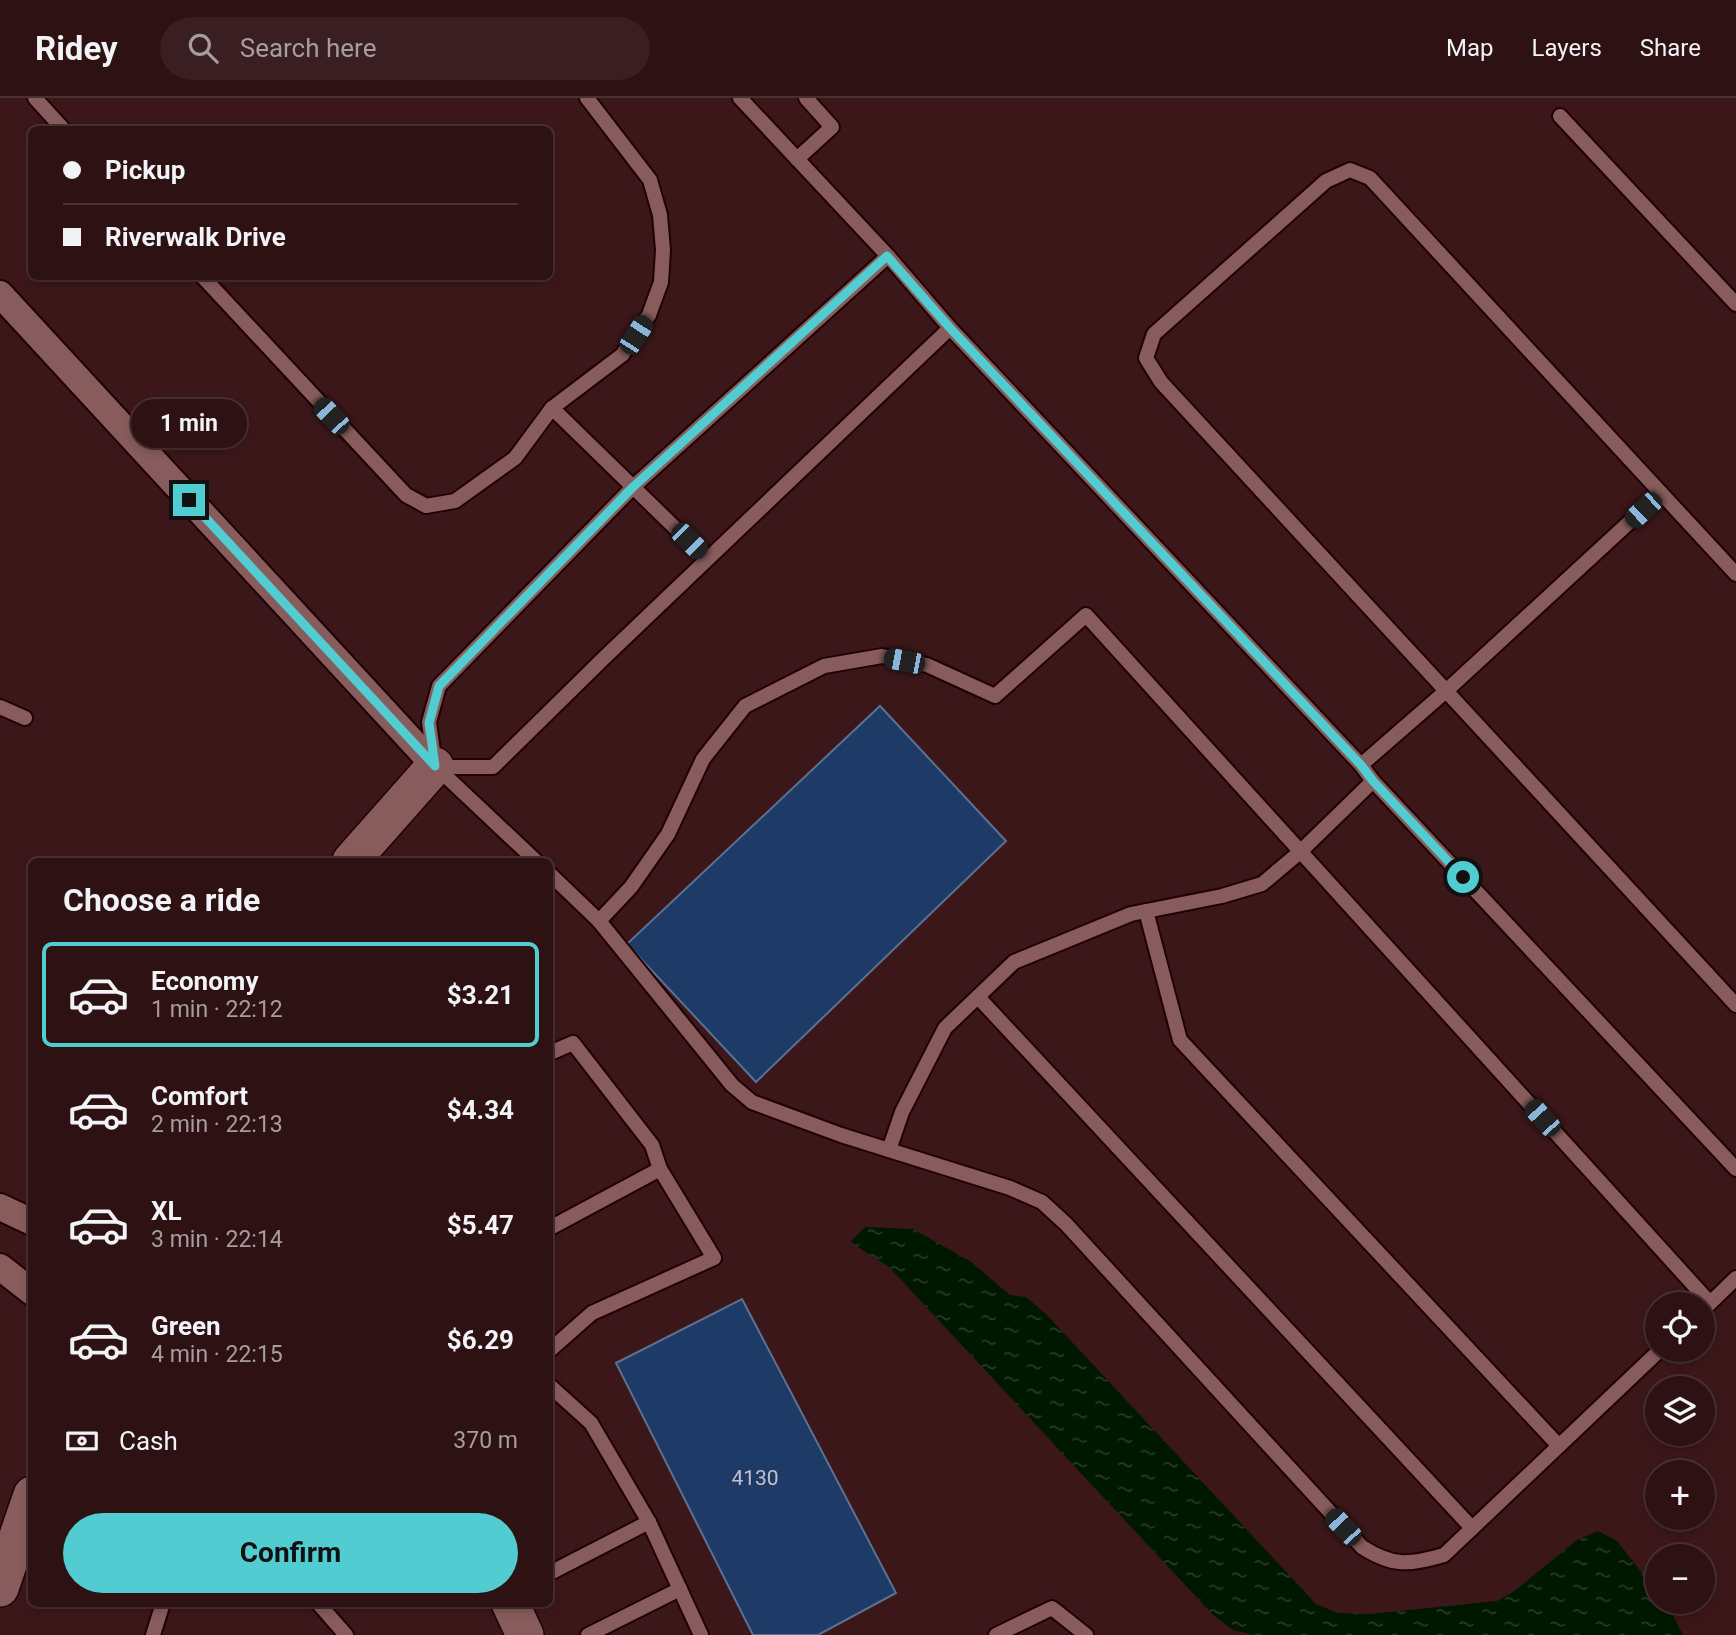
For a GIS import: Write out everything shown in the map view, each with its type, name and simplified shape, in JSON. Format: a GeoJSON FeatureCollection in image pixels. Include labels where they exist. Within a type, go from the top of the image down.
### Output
{"type":"FeatureCollection","features":[{"type":"Feature","properties":{"kind":"street"},"geometry":{"type":"LineString","coordinates":[[0,295],[435,766],[354,858]]}},
{"type":"Feature","properties":{"kind":"street"},"geometry":{"type":"LineString","coordinates":[[0,1207],[28,1220]]}},
{"type":"Feature","properties":{"kind":"street"},"geometry":{"type":"LineString","coordinates":[[0,1268],[28,1289]]}},
{"type":"Feature","properties":{"kind":"street"},"geometry":{"type":"LineString","coordinates":[[0,1588],[28,1507]]}},
{"type":"Feature","properties":{"kind":"street"},"geometry":{"type":"LineString","coordinates":[[512,1607],[525,1635]]}},
{"type":"Feature","properties":{"kind":"lane"},"geometry":{"type":"LineString","coordinates":[[35,98],[60,126]]}},
{"type":"Feature","properties":{"kind":"lane"},"geometry":{"type":"LineString","coordinates":[[206,280],[406,495],[426,506],[455,501],[515,458],[552,408],[622,355],[649,315],[661,282],[663,250],[660,215],[650,180],[587,98]]}},
{"type":"Feature","properties":{"kind":"lane"},"geometry":{"type":"LineString","coordinates":[[740,98],[950,328],[1736,1169]]}},
{"type":"Feature","properties":{"kind":"lane"},"geometry":{"type":"LineString","coordinates":[[797,159],[832,127],[806,98]]}},
{"type":"Feature","properties":{"kind":"lane"},"geometry":{"type":"LineString","coordinates":[[1560,116],[1736,303]]}},
{"type":"Feature","properties":{"kind":"lane"},"geometry":{"type":"LineString","coordinates":[[1736,574],[1370,178],[1350,170],[1326,181],[1154,334],[1146,358],[1161,382],[1736,1005]]}},
{"type":"Feature","properties":{"kind":"lane"},"geometry":{"type":"LineString","coordinates":[[533,858],[435,766],[429,723],[439,686],[633,487],[887,256]]}},
{"type":"Feature","properties":{"kind":"lane"},"geometry":{"type":"LineString","coordinates":[[435,766],[493,767],[950,328]]}},
{"type":"Feature","properties":{"kind":"lane"},"geometry":{"type":"LineString","coordinates":[[552,408],[707,559]]}},
{"type":"Feature","properties":{"kind":"lane"},"geometry":{"type":"LineString","coordinates":[[1361,765],[1446,691],[1661,493]]}},
{"type":"Feature","properties":{"kind":"lane"},"geometry":{"type":"LineString","coordinates":[[599,920],[631,887],[668,834],[703,760],[745,706],[824,666],[882,656],[926,665],[995,696],[1086,615],[1693,1292]]}},
{"type":"Feature","properties":{"kind":"lane"},"geometry":{"type":"LineString","coordinates":[[0,707],[24,718]]}},
{"type":"Feature","properties":{"kind":"lane"},"geometry":{"type":"LineString","coordinates":[[889,1150],[902,1112],[945,1028],[1014,962],[1131,914],[1222,896],[1262,884],[1300,852],[1373,781]]}},
{"type":"Feature","properties":{"kind":"lane"},"geometry":{"type":"LineString","coordinates":[[553,877],[599,920],[732,1085],[752,1102],[889,1150],[1010,1188],[1042,1202],[1066,1224],[1362,1547],[1380,1559],[1400,1563],[1444,1555],[1647,1362]]}},
{"type":"Feature","properties":{"kind":"lane"},"geometry":{"type":"LineString","coordinates":[[1146,911],[1181,1040],[1559,1446]]}},
{"type":"Feature","properties":{"kind":"lane"},"geometry":{"type":"LineString","coordinates":[[978,997],[1472,1528]]}},
{"type":"Feature","properties":{"kind":"lane"},"geometry":{"type":"LineString","coordinates":[[553,1053],[573,1043],[652,1145],[660,1168],[713,1258],[592,1313],[553,1347]]}},
{"type":"Feature","properties":{"kind":"lane"},"geometry":{"type":"LineString","coordinates":[[553,1225],[660,1168]]}},
{"type":"Feature","properties":{"kind":"lane"},"geometry":{"type":"LineString","coordinates":[[1715,1298],[1736,1278]]}},
{"type":"Feature","properties":{"kind":"lane"},"geometry":{"type":"LineString","coordinates":[[553,1389],[591,1423],[649,1522],[701,1635]]}},
{"type":"Feature","properties":{"kind":"lane"},"geometry":{"type":"LineString","coordinates":[[553,1571],[649,1522]]}},
{"type":"Feature","properties":{"kind":"lane"},"geometry":{"type":"LineString","coordinates":[[588,1635],[680,1589]]}},
{"type":"Feature","properties":{"kind":"lane"},"geometry":{"type":"LineString","coordinates":[[153,1635],[162,1607]]}},
{"type":"Feature","properties":{"kind":"lane"},"geometry":{"type":"LineString","coordinates":[[322,1607],[346,1635]]}},
{"type":"Feature","properties":{"kind":"lane"},"geometry":{"type":"LineString","coordinates":[[996,1635],[1052,1608],[1086,1635]]}},
{"type":"Feature","properties":{"kind":"water"},"geometry":{"type":"Polygon","coordinates":[[[865,1227],[913,1229],[970,1261],[1010,1295],[1026,1297],[1046,1314],[1316,1604],[1338,1613],[1369,1614],[1497,1601],[1513,1592],[1577,1540],[1598,1531],[1617,1541],[1645,1577],[1645,1614],[1672,1614],[1683,1635],[1253,1635],[1233,1630],[1213,1615],[889,1267],[850,1242],[865,1227]]]}},
{"type":"Feature","properties":{"kind":"building"},"geometry":{"type":"Polygon","coordinates":[[[880,706],[1006,841],[756,1082],[627,944],[880,706]]]}},
{"type":"Feature","properties":{"kind":"building"},"geometry":{"type":"Polygon","coordinates":[[[742,1299],[896,1593],[818,1635],[753,1635],[616,1363],[742,1299]]]}},
{"type":"Feature","properties":{"kind":"route"},"geometry":{"type":"LineString","coordinates":[[189,500],[435,766],[429,723],[439,686],[633,487],[887,256],[950,328],[1463,877]]}}]}
